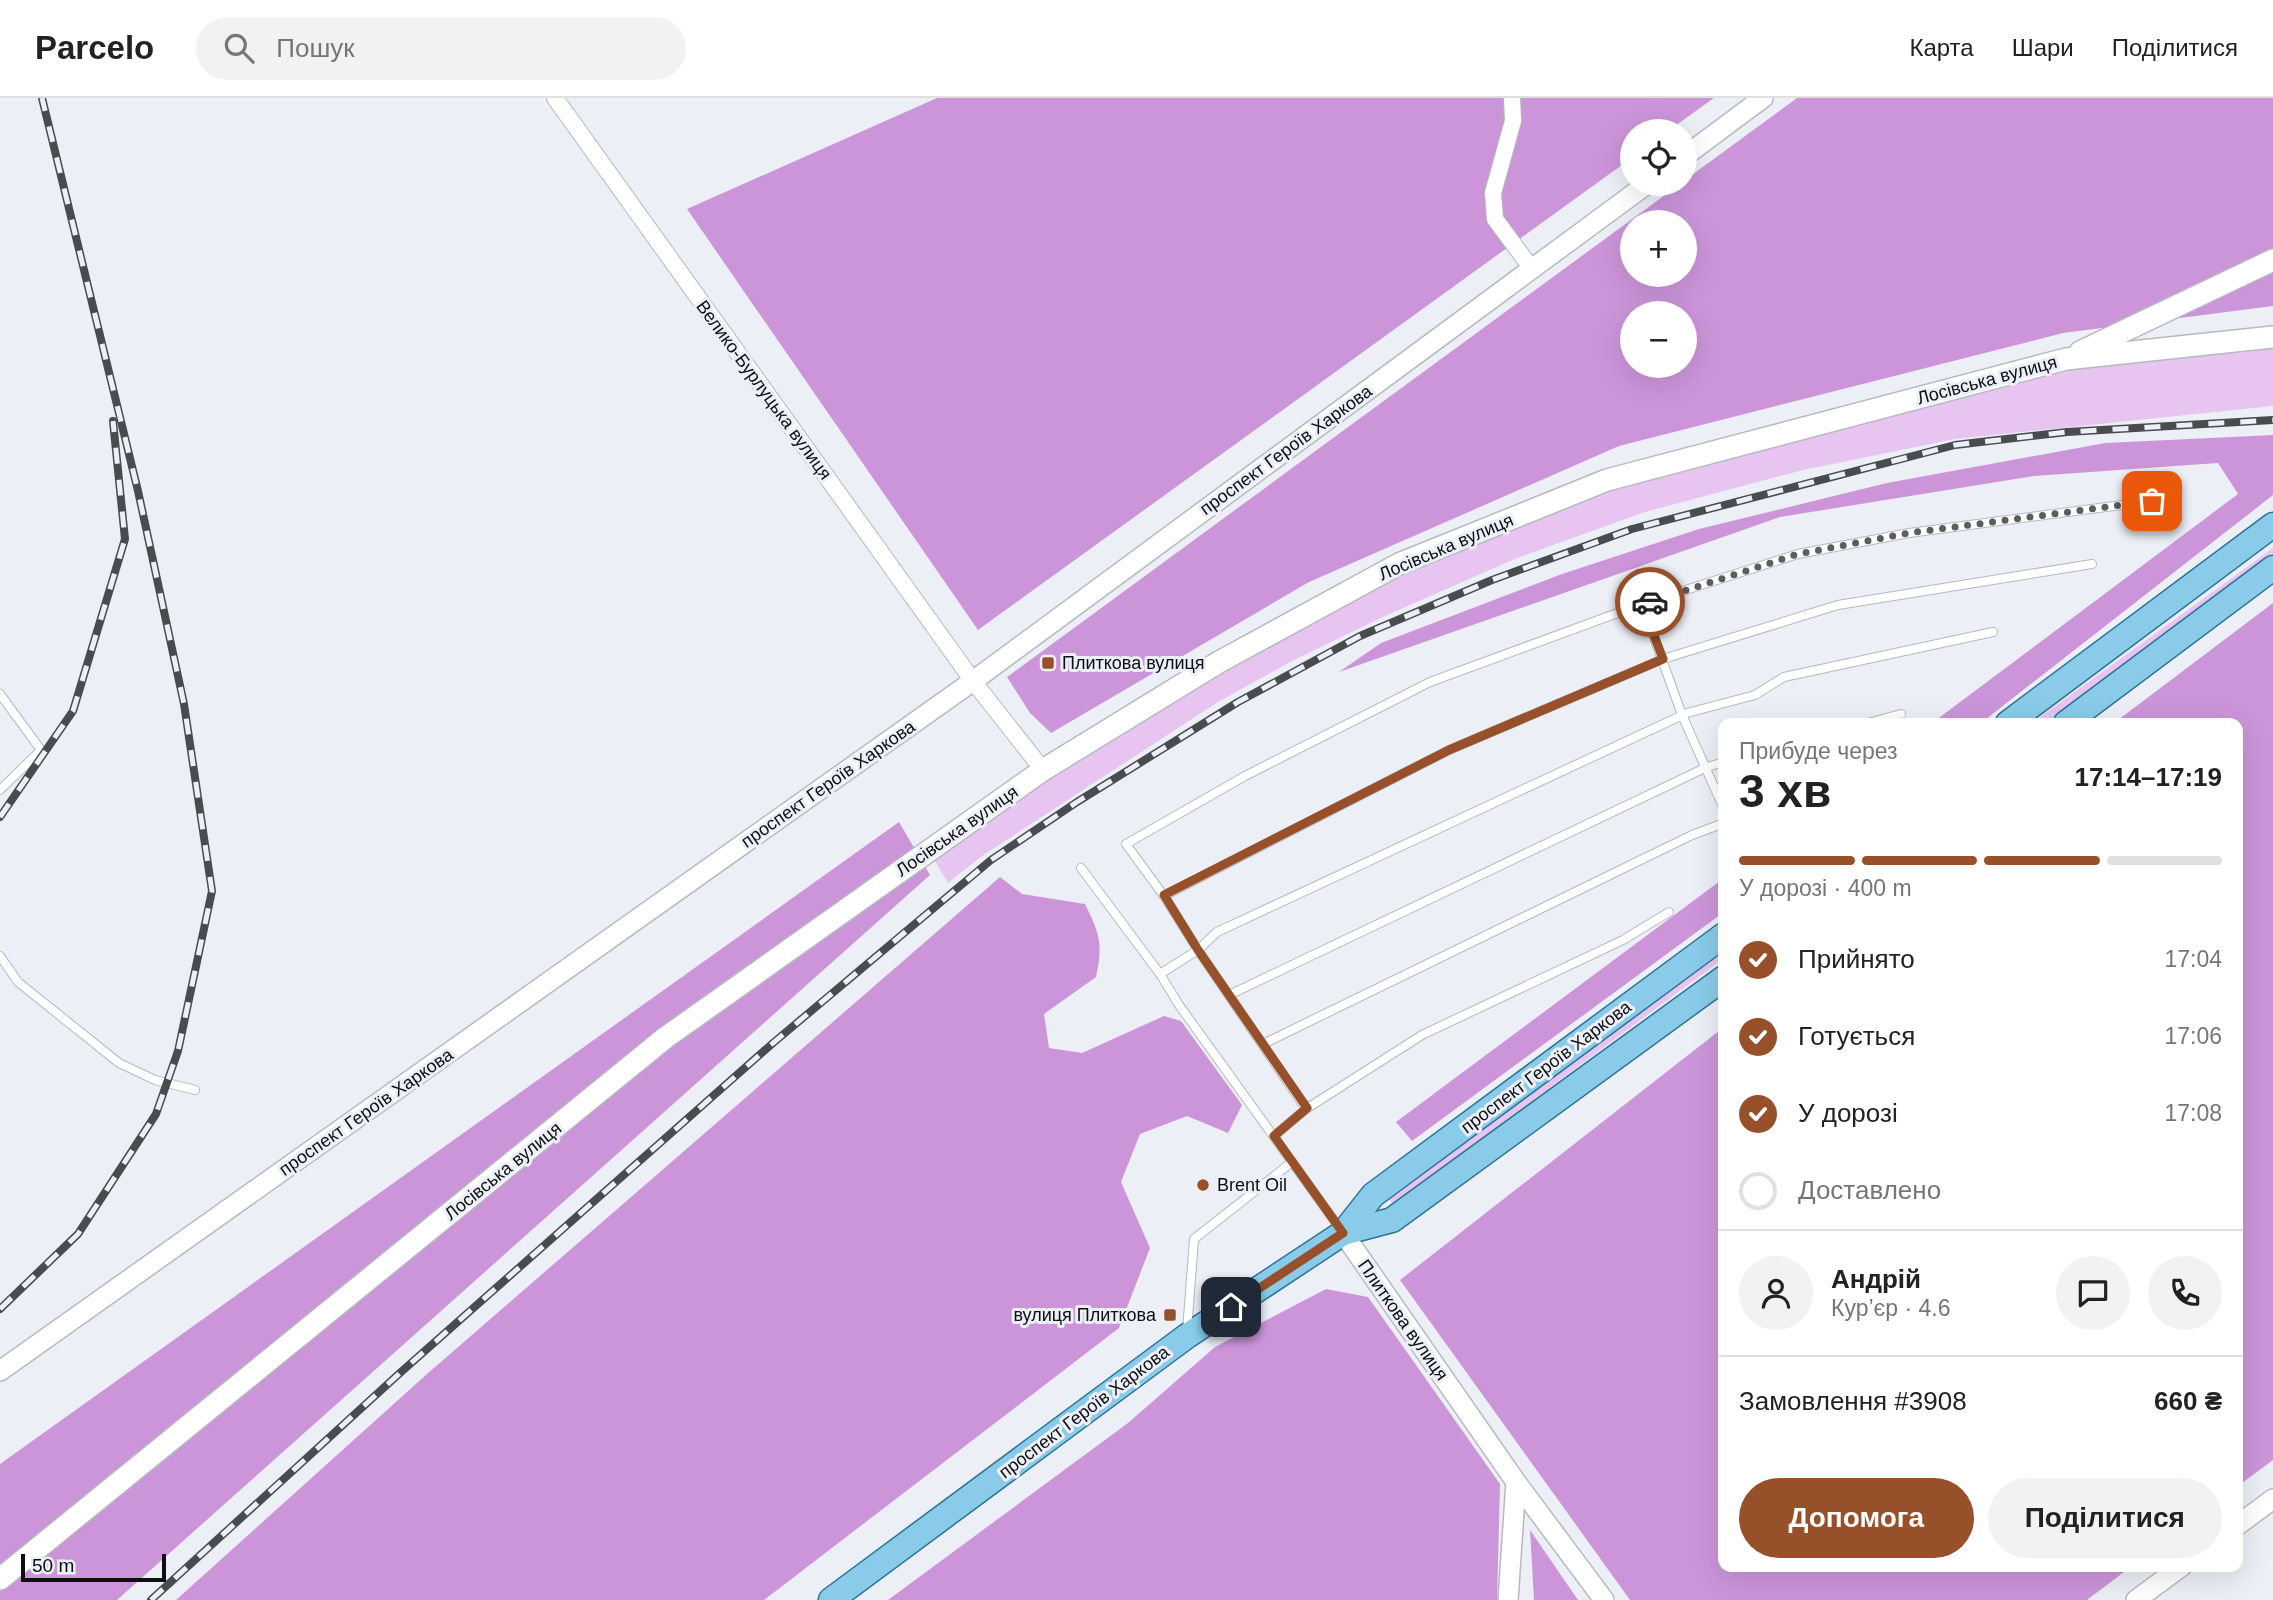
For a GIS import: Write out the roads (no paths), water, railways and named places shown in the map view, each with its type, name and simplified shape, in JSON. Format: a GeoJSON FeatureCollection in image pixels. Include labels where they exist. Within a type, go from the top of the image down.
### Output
{"type":"FeatureCollection","features":[{"type":"Feature","properties":{"kind":"main road"},"geometry":{"type":"LineString","coordinates":[[2066,359],[2273,260]]}},
{"type":"Feature","properties":{"kind":"main road"},"geometry":{"type":"LineString","coordinates":[[2066,359],[2273,337]]}},
{"type":"Feature","properties":{"kind":"main road","name":"Лосівська вулиця"},"geometry":{"type":"LineString","coordinates":[[0,1579],[665,1038],[1043,770],[1219,662],[1399,564],[1607,480],[2066,359]]}},
{"type":"Feature","properties":{"kind":"main road"},"geometry":{"type":"LineString","coordinates":[[2015,718],[2273,525]]}},
{"type":"Feature","properties":{"kind":"main road"},"geometry":{"type":"LineString","coordinates":[[2073,718],[2273,568]]}},
{"type":"Feature","properties":{"kind":"main road","name":"проспект Героїв Харкова"},"geometry":{"type":"LineString","coordinates":[[831,1600],[1187,1336],[1343,1233],[1373,1195],[1718,939]]}},
{"type":"Feature","properties":{"kind":"main road","name":"проспект Героїв Харкова"},"geometry":{"type":"LineString","coordinates":[[1343,1233],[1392,1220],[1718,982]]}},
{"type":"Feature","properties":{"kind":"street","name":"Велико-Бурлуцька вулиця"},"geometry":{"type":"LineString","coordinates":[[555,98],[973,681]]}},
{"type":"Feature","properties":{"kind":"street"},"geometry":{"type":"LineString","coordinates":[[1512,98],[1513,121],[1493,192],[1495,219],[1532,269]]}},
{"type":"Feature","properties":{"kind":"street"},"geometry":{"type":"LineString","coordinates":[[1697,147],[1763,98]]}},
{"type":"Feature","properties":{"kind":"street","name":"проспект Героїв Харкова"},"geometry":{"type":"LineString","coordinates":[[0,1371],[973,681],[1631,196]]}},
{"type":"Feature","properties":{"kind":"street"},"geometry":{"type":"LineString","coordinates":[[973,681],[1043,770]]}},
{"type":"Feature","properties":{"kind":"street","name":"Плиткова вулиця"},"geometry":{"type":"LineString","coordinates":[[1343,1233],[1516,1482],[1604,1600]]}},
{"type":"Feature","properties":{"kind":"street"},"geometry":{"type":"LineString","coordinates":[[1507,1600],[1516,1482]]}},
{"type":"Feature","properties":{"kind":"street"},"geometry":{"type":"LineString","coordinates":[[2243,1521],[2273,1499]]}},
{"type":"Feature","properties":{"kind":"street"},"geometry":{"type":"LineString","coordinates":[[2136,1600],[2174,1572]]}},
{"type":"Feature","properties":{"kind":"lane"},"geometry":{"type":"LineString","coordinates":[[1307,1108],[1198,950],[1164,895],[1126,844],[1245,776],[1430,682],[1642,604],[1798,554],[1909,533],[2152,501]]}},
{"type":"Feature","properties":{"kind":"lane"},"geometry":{"type":"LineString","coordinates":[[1164,895],[1449,750],[1663,659],[1838,605],[2092,564]]}},
{"type":"Feature","properties":{"kind":"lane"},"geometry":{"type":"LineString","coordinates":[[1642,604],[1682,715],[1718,794]]}},
{"type":"Feature","properties":{"kind":"lane"},"geometry":{"type":"LineString","coordinates":[[1160,974],[1198,950],[1217,932],[1682,715],[1755,695],[1784,677],[1993,632]]}},
{"type":"Feature","properties":{"kind":"lane"},"geometry":{"type":"LineString","coordinates":[[0,694],[41,750],[0,790]]}},
{"type":"Feature","properties":{"kind":"lane"},"geometry":{"type":"LineString","coordinates":[[1886,718],[1901,714]]}},
{"type":"Feature","properties":{"kind":"lane"},"geometry":{"type":"LineString","coordinates":[[1229,995],[1718,764]]}},
{"type":"Feature","properties":{"kind":"lane"},"geometry":{"type":"LineString","coordinates":[[1263,1044],[1692,835],[1718,825]]}},
{"type":"Feature","properties":{"kind":"lane","name":"Плиткова вулиця"},"geometry":{"type":"LineString","coordinates":[[1081,868],[1160,974],[1179,1005],[1343,1233]]}},
{"type":"Feature","properties":{"kind":"lane"},"geometry":{"type":"LineString","coordinates":[[1274,1136],[1307,1108],[1422,1035],[1623,940],[1669,912]]}},
{"type":"Feature","properties":{"kind":"lane"},"geometry":{"type":"LineString","coordinates":[[0,956],[18,982],[119,1063],[155,1080],[195,1090]]}},
{"type":"Feature","properties":{"kind":"lane"},"geometry":{"type":"LineString","coordinates":[[1187,1336],[1194,1238],[1293,1162]]}},
{"type":"Feature","properties":{"kind":"railway"},"geometry":{"type":"LineString","coordinates":[[0,1309],[78,1234],[156,1114],[178,1051],[212,891],[184,704],[138,491],[42,98]]}},
{"type":"Feature","properties":{"kind":"railway"},"geometry":{"type":"LineString","coordinates":[[151,1600],[401,1372],[773,1043],[991,860],[1077,802],[1238,702],[1360,636],[1492,580],[1632,529],[1955,445],[2067,432],[2273,420]]}},
{"type":"Feature","properties":{"kind":"railway"},"geometry":{"type":"LineString","coordinates":[[0,817],[73,711],[125,539],[113,421]]}},
{"type":"Feature","properties":{"kind":"place","name":"Плиткова вулиця"},"geometry":{"type":"Point","coordinates":[1048,663]}},
{"type":"Feature","properties":{"kind":"place","name":"Brent Oil"},"geometry":{"type":"Point","coordinates":[1203,1185]}},
{"type":"Feature","properties":{"kind":"place","name":"вулиця Плиткова"},"geometry":{"type":"Point","coordinates":[1170,1315]}}]}
